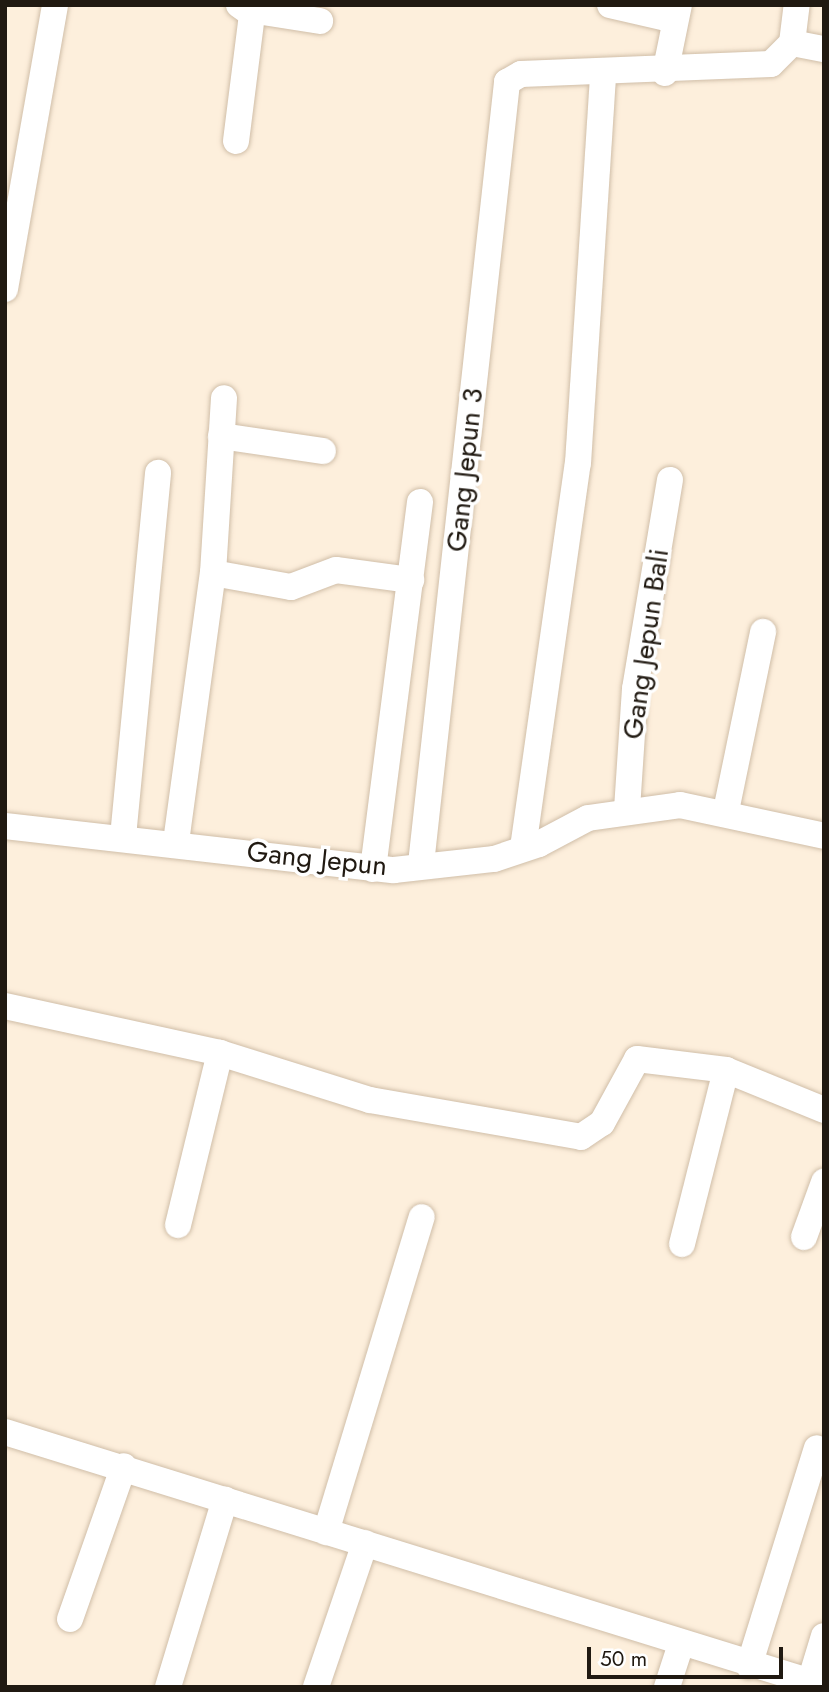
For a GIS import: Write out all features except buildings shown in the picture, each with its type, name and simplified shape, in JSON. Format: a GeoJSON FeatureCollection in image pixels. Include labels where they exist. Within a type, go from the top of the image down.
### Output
{"type":"FeatureCollection","features":[{"type":"Feature","properties":{"kind":"street"},"geometry":{"type":"LineString","coordinates":[[5,289],[15,161],[55,5]]}},
{"type":"Feature","properties":{"kind":"street"},"geometry":{"type":"LineString","coordinates":[[610,5],[677,12],[665,73]]}},
{"type":"Feature","properties":{"kind":"street"},"geometry":{"type":"LineString","coordinates":[[523,848],[578,463],[603,75],[764,65],[793,43],[797,5]]}},
{"type":"Feature","properties":{"kind":"street"},"geometry":{"type":"LineString","coordinates":[[236,141],[245,7],[320,22]]}},
{"type":"Feature","properties":{"kind":"street"},"geometry":{"type":"LineString","coordinates":[[793,43],[824,49]]}},
{"type":"Feature","properties":{"kind":"street","name":"Gang Jepun 3"},"geometry":{"type":"LineString","coordinates":[[421,864],[512,76],[603,75]]}},
{"type":"Feature","properties":{"kind":"street"},"geometry":{"type":"LineString","coordinates":[[176,842],[213,573],[224,398]]}},
{"type":"Feature","properties":{"kind":"street"},"geometry":{"type":"LineString","coordinates":[[221,436],[323,451]]}},
{"type":"Feature","properties":{"kind":"street"},"geometry":{"type":"LineString","coordinates":[[123,837],[158,473]]}},
{"type":"Feature","properties":{"kind":"street","name":"Gang Jepun Bali"},"geometry":{"type":"LineString","coordinates":[[626,809],[635,690],[670,480]]}},
{"type":"Feature","properties":{"kind":"street"},"geometry":{"type":"LineString","coordinates":[[373,869],[421,502]]}},
{"type":"Feature","properties":{"kind":"street"},"geometry":{"type":"LineString","coordinates":[[213,573],[291,587],[336,570],[411,580]]}},
{"type":"Feature","properties":{"kind":"street"},"geometry":{"type":"LineString","coordinates":[[726,811],[762,632]]}},
{"type":"Feature","properties":{"kind":"street","name":"Gang Jepun"},"geometry":{"type":"LineString","coordinates":[[5,827],[176,842],[373,869],[421,864],[464,865],[523,848],[587,818],[626,809],[680,804],[726,811],[824,836]]}},
{"type":"Feature","properties":{"kind":"street"},"geometry":{"type":"LineString","coordinates":[[5,1006],[220,1054],[370,1100],[581,1137],[602,1123],[637,1059],[726,1070],[824,1110]]}},
{"type":"Feature","properties":{"kind":"street"},"geometry":{"type":"LineString","coordinates":[[178,1225],[220,1054]]}},
{"type":"Feature","properties":{"kind":"street"},"geometry":{"type":"LineString","coordinates":[[682,1244],[726,1070]]}},
{"type":"Feature","properties":{"kind":"street"},"geometry":{"type":"LineString","coordinates":[[804,1237],[824,1182]]}},
{"type":"Feature","properties":{"kind":"street"},"geometry":{"type":"LineString","coordinates":[[326,1532],[422,1217]]}},
{"type":"Feature","properties":{"kind":"street"},"geometry":{"type":"LineString","coordinates":[[5,1432],[124,1466],[805,1683],[824,1636]]}},
{"type":"Feature","properties":{"kind":"street"},"geometry":{"type":"LineString","coordinates":[[750,1666],[817,1448]]}},
{"type":"Feature","properties":{"kind":"street"},"geometry":{"type":"LineString","coordinates":[[71,1619],[124,1466]]}},
{"type":"Feature","properties":{"kind":"street"},"geometry":{"type":"LineString","coordinates":[[168,1687],[225,1499]]}},
{"type":"Feature","properties":{"kind":"street"},"geometry":{"type":"LineString","coordinates":[[316,1687],[365,1543]]}},
{"type":"Feature","properties":{"kind":"street"},"geometry":{"type":"LineString","coordinates":[[667,1687],[681,1644]]}}]}
